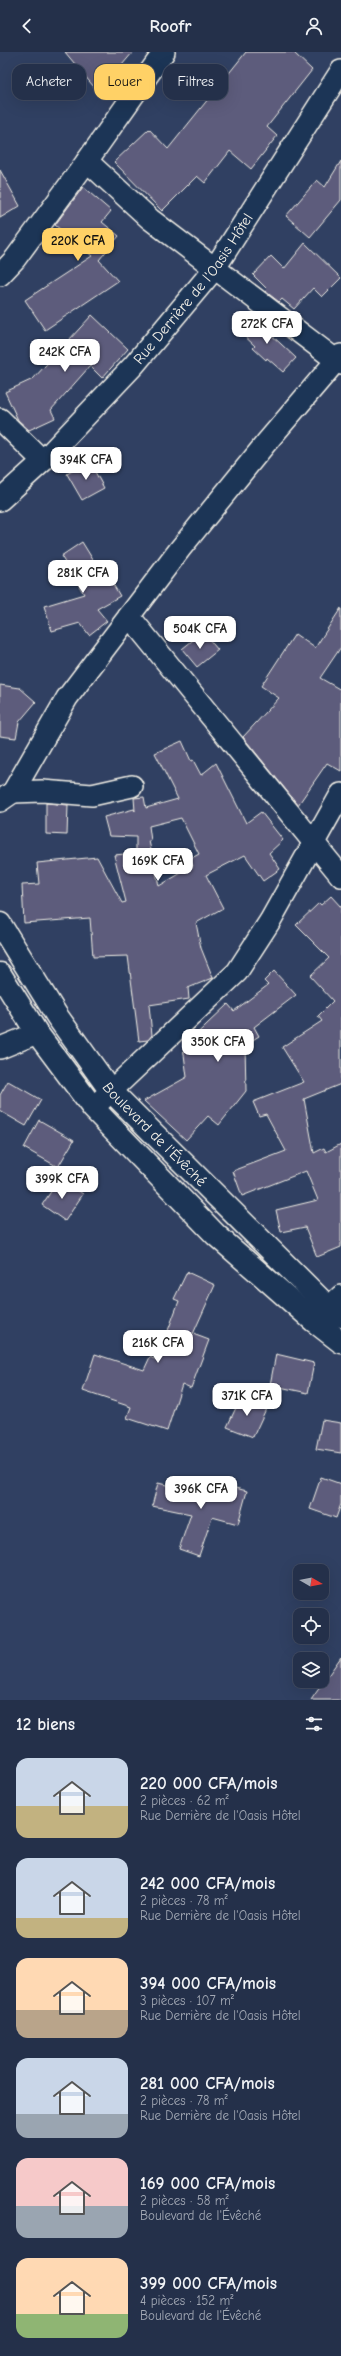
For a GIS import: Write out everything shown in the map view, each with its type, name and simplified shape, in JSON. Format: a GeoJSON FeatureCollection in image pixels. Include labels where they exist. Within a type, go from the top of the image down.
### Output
{"type":"FeatureCollection","features":[{"type":"Feature","properties":{"kind":"main road","name":"Boulevard de l'Évêché"},"geometry":{"type":"LineString","coordinates":[[0,924],[57,1016],[110,1090],[331,1310],[341,1342]]}},
{"type":"Feature","properties":{"kind":"main road","name":"Boulevard de l'Évêché"},"geometry":{"type":"LineString","coordinates":[[0,974],[37,1033],[93,1108],[216,1235],[331,1310]]}},
{"type":"Feature","properties":{"kind":"street"},"geometry":{"type":"LineString","coordinates":[[0,275],[15,259],[164,52]]}},
{"type":"Feature","properties":{"kind":"street","name":"Rue Derrière de l'Oasis Hôtel"},"geometry":{"type":"LineString","coordinates":[[0,500],[43,461],[134,365],[215,268],[341,71]]}},
{"type":"Feature","properties":{"kind":"street"},"geometry":{"type":"LineString","coordinates":[[7,796],[67,698],[129,616],[266,443],[340,360],[150,219],[87,161]]}},
{"type":"Feature","properties":{"kind":"street"},"geometry":{"type":"LineString","coordinates":[[0,419],[43,461]]}},
{"type":"Feature","properties":{"kind":"street"},"geometry":{"type":"LineString","coordinates":[[129,616],[341,876]]}},
{"type":"Feature","properties":{"kind":"street"},"geometry":{"type":"LineString","coordinates":[[7,796],[42,791],[92,795],[132,786]]}},
{"type":"Feature","properties":{"kind":"street"},"geometry":{"type":"LineString","coordinates":[[93,1108],[110,1090],[170,1038],[237,972],[270,921],[341,794]]}},
{"type":"Feature","properties":{"kind":"street"},"geometry":{"type":"LineString","coordinates":[[0,1048],[37,1033]]}},
{"type":"Feature","properties":{"kind":"building"},"geometry":{"type":"Polygon","coordinates":[[[65,52],[133,52],[123,64],[94,64],[94,87],[86,77],[86,64],[75,64],[65,52]]]}},
{"type":"Feature","properties":{"kind":"building"},"geometry":{"type":"Polygon","coordinates":[[[246,52],[293,52],[312,70],[267,127],[277,136],[251,169],[230,151],[205,183],[197,176],[162,211],[114,162],[149,129],[168,149],[207,100],[228,100],[228,74],[246,52]]]}},
{"type":"Feature","properties":{"kind":"building"},"geometry":{"type":"Polygon","coordinates":[[[341,161],[341,200],[310,237],[286,216],[317,180],[325,187],[341,161]]]}},
{"type":"Feature","properties":{"kind":"building"},"geometry":{"type":"Polygon","coordinates":[[[0,170],[20,206],[0,218],[0,170]]]}},
{"type":"Feature","properties":{"kind":"building"},"geometry":{"type":"Polygon","coordinates":[[[83,187],[111,211],[102,222],[119,236],[99,260],[118,281],[45,330],[25,300],[92,256],[55,225],[83,187]]]}},
{"type":"Feature","properties":{"kind":"building"},"geometry":{"type":"Polygon","coordinates":[[[305,243],[341,278],[322,297],[313,288],[294,309],[282,299],[279,302],[265,291],[267,289],[253,275],[271,256],[284,269],[305,243]]]}},
{"type":"Feature","properties":{"kind":"building"},"geometry":{"type":"Polygon","coordinates":[[[92,315],[128,349],[102,378],[90,366],[51,410],[55,418],[29,430],[18,420],[5,392],[33,379],[92,315]]]}},
{"type":"Feature","properties":{"kind":"building"},"geometry":{"type":"Polygon","coordinates":[[[252,317],[296,358],[283,372],[267,358],[266,360],[253,348],[255,346],[239,331],[252,317]]]}},
{"type":"Feature","properties":{"kind":"building"},"geometry":{"type":"Polygon","coordinates":[[[89,461],[104,488],[82,500],[67,474],[89,461]]]}},
{"type":"Feature","properties":{"kind":"building"},"geometry":{"type":"Polygon","coordinates":[[[82,542],[103,576],[107,574],[120,596],[97,609],[107,621],[89,635],[80,623],[52,631],[44,606],[84,594],[61,556],[82,542]]]}},
{"type":"Feature","properties":{"kind":"building"},"geometry":{"type":"Polygon","coordinates":[[[341,608],[341,647],[320,678],[341,690],[341,771],[327,763],[298,805],[243,737],[279,698],[261,686],[295,634],[315,648],[341,608]]]}},
{"type":"Feature","properties":{"kind":"building"},"geometry":{"type":"Polygon","coordinates":[[[203,632],[218,650],[197,667],[182,649],[203,632]]]}},
{"type":"Feature","properties":{"kind":"building"},"geometry":{"type":"Polygon","coordinates":[[[0,685],[20,688],[36,702],[19,722],[16,738],[0,736],[0,685]]]}},
{"type":"Feature","properties":{"kind":"building"},"geometry":{"type":"Polygon","coordinates":[[[182,741],[191,761],[193,760],[201,775],[216,763],[246,823],[261,812],[283,840],[269,853],[280,869],[263,881],[245,855],[206,875],[223,908],[196,923],[201,948],[213,978],[188,988],[189,999],[149,1005],[152,1035],[148,1040],[139,1041],[128,956],[93,957],[90,918],[24,923],[22,885],[39,884],[37,863],[97,857],[122,903],[126,902],[114,855],[136,853],[136,837],[109,836],[104,817],[134,809],[135,811],[134,798],[144,797],[146,808],[178,799],[155,753],[182,741]],[[181,818],[149,826],[151,841],[149,841],[159,886],[193,866],[190,859],[199,854],[181,818]]]}},
{"type":"Feature","properties":{"kind":"building"},"geometry":{"type":"Polygon","coordinates":[[[46,803],[68,805],[67,835],[46,834],[46,803]]]}},
{"type":"Feature","properties":{"kind":"building"},"geometry":{"type":"Polygon","coordinates":[[[331,896],[341,907],[341,1084],[304,1099],[314,1153],[324,1148],[326,1152],[341,1144],[341,1247],[317,1257],[305,1227],[281,1232],[276,1210],[318,1200],[306,1171],[242,1196],[233,1171],[286,1151],[266,1114],[259,1116],[253,1102],[304,1082],[282,1047],[322,1021],[318,1016],[333,1001],[310,976],[329,958],[296,925],[319,903],[321,905],[331,896]]]}},
{"type":"Feature","properties":{"kind":"building"},"geometry":{"type":"Polygon","coordinates":[[[274,971],[296,995],[254,1027],[259,1036],[245,1045],[246,1091],[219,1125],[208,1116],[186,1140],[144,1101],[187,1077],[183,1047],[228,1004],[234,1011],[268,985],[264,981],[274,971]]]}},
{"type":"Feature","properties":{"kind":"building"},"geometry":{"type":"Polygon","coordinates":[[[8,1081],[41,1100],[26,1126],[0,1111],[0,1095],[8,1081]]]}},
{"type":"Feature","properties":{"kind":"building"},"geometry":{"type":"Polygon","coordinates":[[[39,1120],[74,1140],[58,1167],[24,1148],[39,1120]]]}},
{"type":"Feature","properties":{"kind":"building"},"geometry":{"type":"Polygon","coordinates":[[[60,1178],[83,1194],[65,1221],[42,1205],[60,1178]]]}},
{"type":"Feature","properties":{"kind":"building"},"geometry":{"type":"Polygon","coordinates":[[[187,1272],[215,1285],[193,1334],[209,1340],[191,1388],[182,1384],[167,1431],[127,1418],[131,1407],[83,1391],[95,1354],[144,1370],[150,1357],[157,1360],[179,1301],[174,1299],[187,1272]]]}},
{"type":"Feature","properties":{"kind":"building"},"geometry":{"type":"Polygon","coordinates":[[[276,1354],[314,1363],[308,1393],[270,1385],[276,1354]]]}},
{"type":"Feature","properties":{"kind":"building"},"geometry":{"type":"Polygon","coordinates":[[[241,1397],[266,1409],[253,1437],[227,1427],[241,1397]]]}},
{"type":"Feature","properties":{"kind":"building"},"geometry":{"type":"Polygon","coordinates":[[[322,1420],[341,1423],[341,1453],[316,1449],[322,1420]]]}},
{"type":"Feature","properties":{"kind":"building"},"geometry":{"type":"Polygon","coordinates":[[[321,1477],[341,1484],[341,1504],[336,1518],[310,1509],[321,1477]]]}},
{"type":"Feature","properties":{"kind":"building"},"geometry":{"type":"Polygon","coordinates":[[[212,1482],[247,1491],[238,1524],[212,1517],[199,1556],[179,1549],[191,1514],[152,1506],[158,1483],[209,1495],[212,1482]]]}},
{"type":"Feature","properties":{"kind":"building"},"geometry":{"type":"Polygon","coordinates":[[[341,1657],[341,1700],[311,1700],[319,1688],[329,1688],[329,1674],[341,1657]]]}}]}
